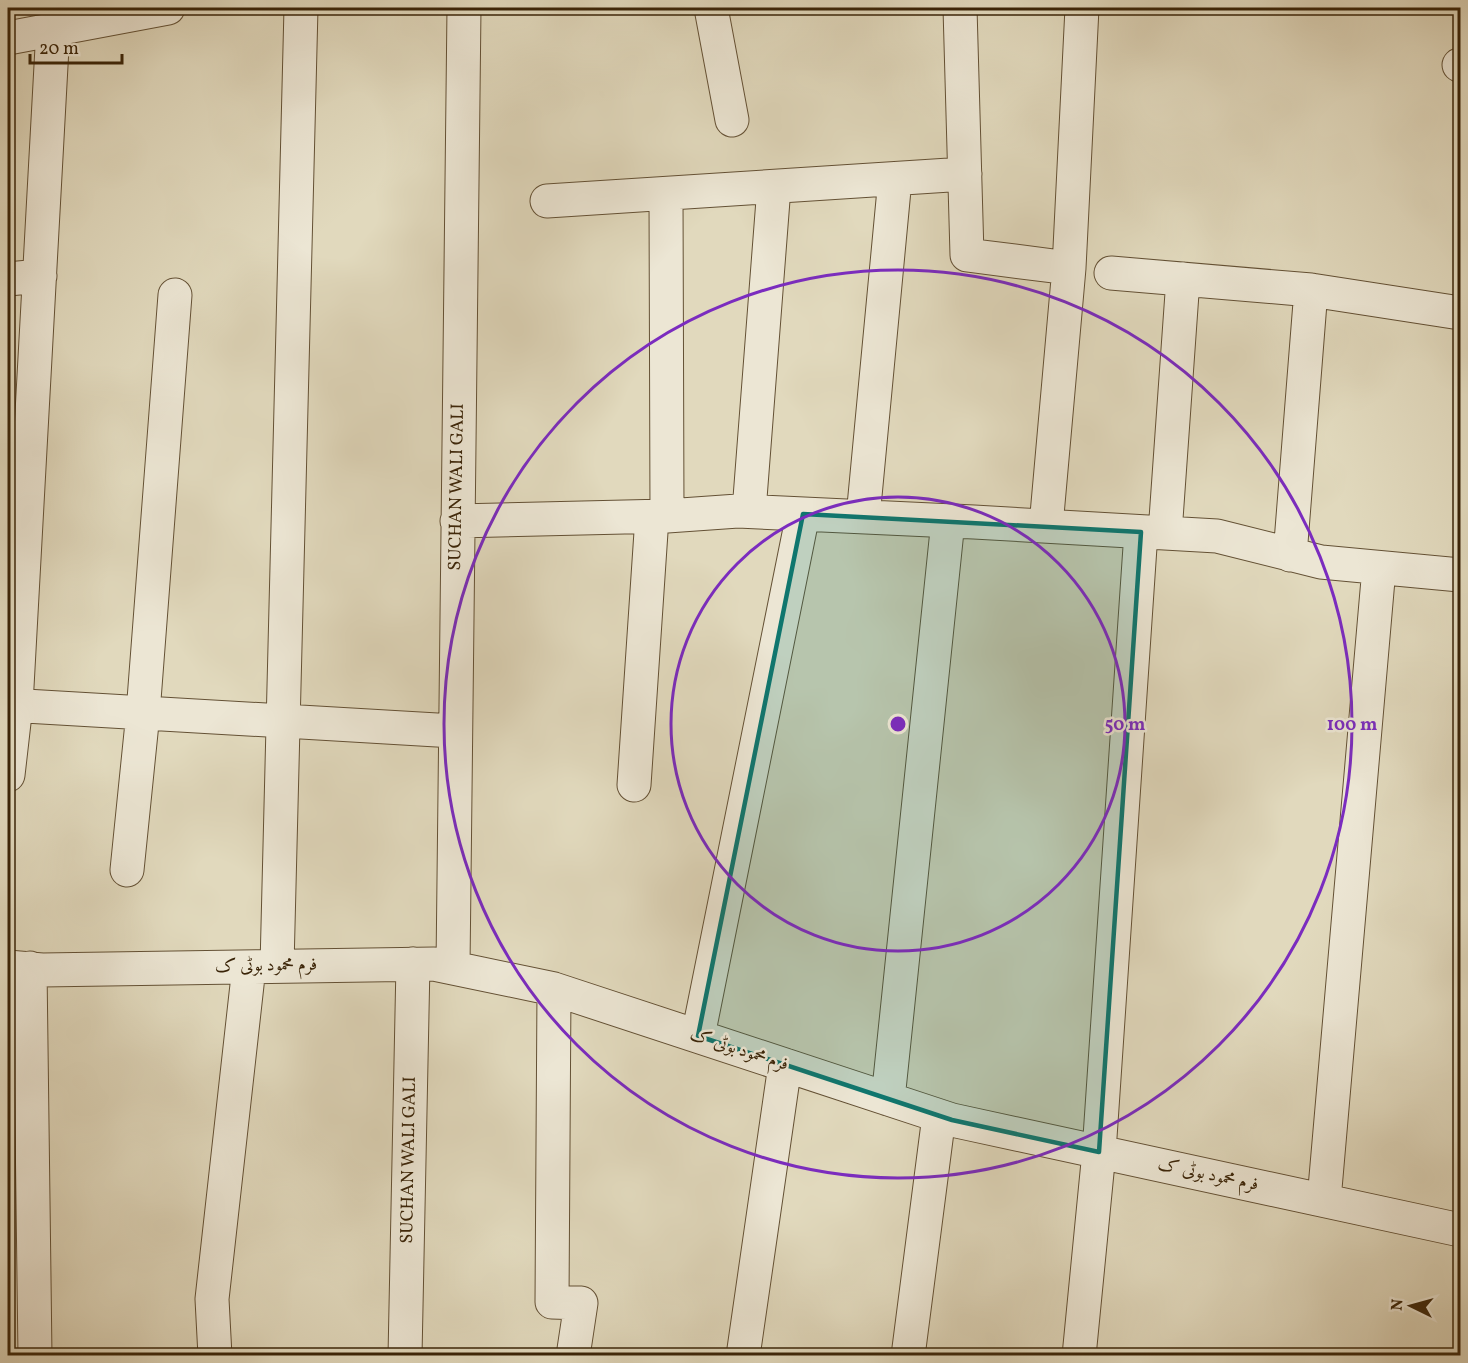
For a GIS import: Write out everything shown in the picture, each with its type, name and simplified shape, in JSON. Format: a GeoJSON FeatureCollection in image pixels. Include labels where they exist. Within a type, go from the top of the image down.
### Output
{"type":"FeatureCollection","features":[{"type":"Feature","properties":{"kind":"street"},"geometry":{"type":"LineString","coordinates":[[8,38],[53,29],[87,15],[168,8]]}},
{"type":"Feature","properties":{"kind":"street"},"geometry":{"type":"LineString","coordinates":[[215,1356],[212,1299],[263,967],[283,721],[301,8]]}},
{"type":"Feature","properties":{"kind":"street","name":"SUCHAN WALI GALI"},"geometry":{"type":"LineString","coordinates":[[453,967],[464,8]]}},
{"type":"Feature","properties":{"kind":"street"},"geometry":{"type":"LineString","coordinates":[[711,8],[732,120]]}},
{"type":"Feature","properties":{"kind":"street"},"geometry":{"type":"LineString","coordinates":[[960,8],[967,255],[1069,268]]}},
{"type":"Feature","properties":{"kind":"street"},"geometry":{"type":"LineString","coordinates":[[1046,526],[1069,268],[1082,8]]}},
{"type":"Feature","properties":{"kind":"street"},"geometry":{"type":"LineString","coordinates":[[8,775],[12,705],[19,424],[40,276],[53,29]]}},
{"type":"Feature","properties":{"kind":"street"},"geometry":{"type":"LineString","coordinates":[[547,201],[965,174]]}},
{"type":"Feature","properties":{"kind":"street"},"geometry":{"type":"LineString","coordinates":[[863,517],[895,179]]}},
{"type":"Feature","properties":{"kind":"street"},"geometry":{"type":"LineString","coordinates":[[748,511],[774,187]]}},
{"type":"Feature","properties":{"kind":"street"},"geometry":{"type":"LineString","coordinates":[[634,785],[660,517],[666,194]]}},
{"type":"Feature","properties":{"kind":"street"},"geometry":{"type":"LineString","coordinates":[[1111,273],[1311,290],[1461,313]]}},
{"type":"Feature","properties":{"kind":"street"},"geometry":{"type":"LineString","coordinates":[[8,279],[40,276]]}},
{"type":"Feature","properties":{"kind":"street"},"geometry":{"type":"LineString","coordinates":[[1079,1356],[1153,533],[1183,279]]}},
{"type":"Feature","properties":{"kind":"street"},"geometry":{"type":"LineString","coordinates":[[1290,555],[1311,290]]}},
{"type":"Feature","properties":{"kind":"street"},"geometry":{"type":"LineString","coordinates":[[127,870],[143,713],[175,295]]}},
{"type":"Feature","properties":{"kind":"street"},"geometry":{"type":"LineString","coordinates":[[457,521],[660,517],[748,511],[1046,526],[1217,537],[1321,562],[1461,575]]}},
{"type":"Feature","properties":{"kind":"street"},"geometry":{"type":"LineString","coordinates":[[698,1036],[803,514]]}},
{"type":"Feature","properties":{"kind":"street"},"geometry":{"type":"LineString","coordinates":[[888,1099],[948,521]]}},
{"type":"Feature","properties":{"kind":"street"},"geometry":{"type":"LineString","coordinates":[[1324,1200],[1379,567]]}},
{"type":"Feature","properties":{"kind":"street"},"geometry":{"type":"LineString","coordinates":[[12,705],[454,731]]}},
{"type":"Feature","properties":{"kind":"street","name":"SUCHAN WALI GALI"},"geometry":{"type":"LineString","coordinates":[[405,1356],[413,964]]}},
{"type":"Feature","properties":{"kind":"street","name":"فرم محمود بوٹی ک"},"geometry":{"type":"LineString","coordinates":[[19,968],[413,964],[453,967],[554,989],[939,1116],[1461,1230]]}},
{"type":"Feature","properties":{"kind":"street"},"geometry":{"type":"LineString","coordinates":[[19,968],[35,1356]]}},
{"type":"Feature","properties":{"kind":"street"},"geometry":{"type":"LineString","coordinates":[[554,989],[552,1302],[581,1303],[573,1356]]}},
{"type":"Feature","properties":{"kind":"street"},"geometry":{"type":"LineString","coordinates":[[743,1356],[785,1065]]}},
{"type":"Feature","properties":{"kind":"street"},"geometry":{"type":"LineString","coordinates":[[908,1356],[939,1116]]}},
{"type":"Feature","properties":{"kind":"highlighted area"},"geometry":{"type":"Polygon","coordinates":[[[803,514],[1141,532],[1099,1152],[952,1120],[698,1036],[803,514]]]}}]}
